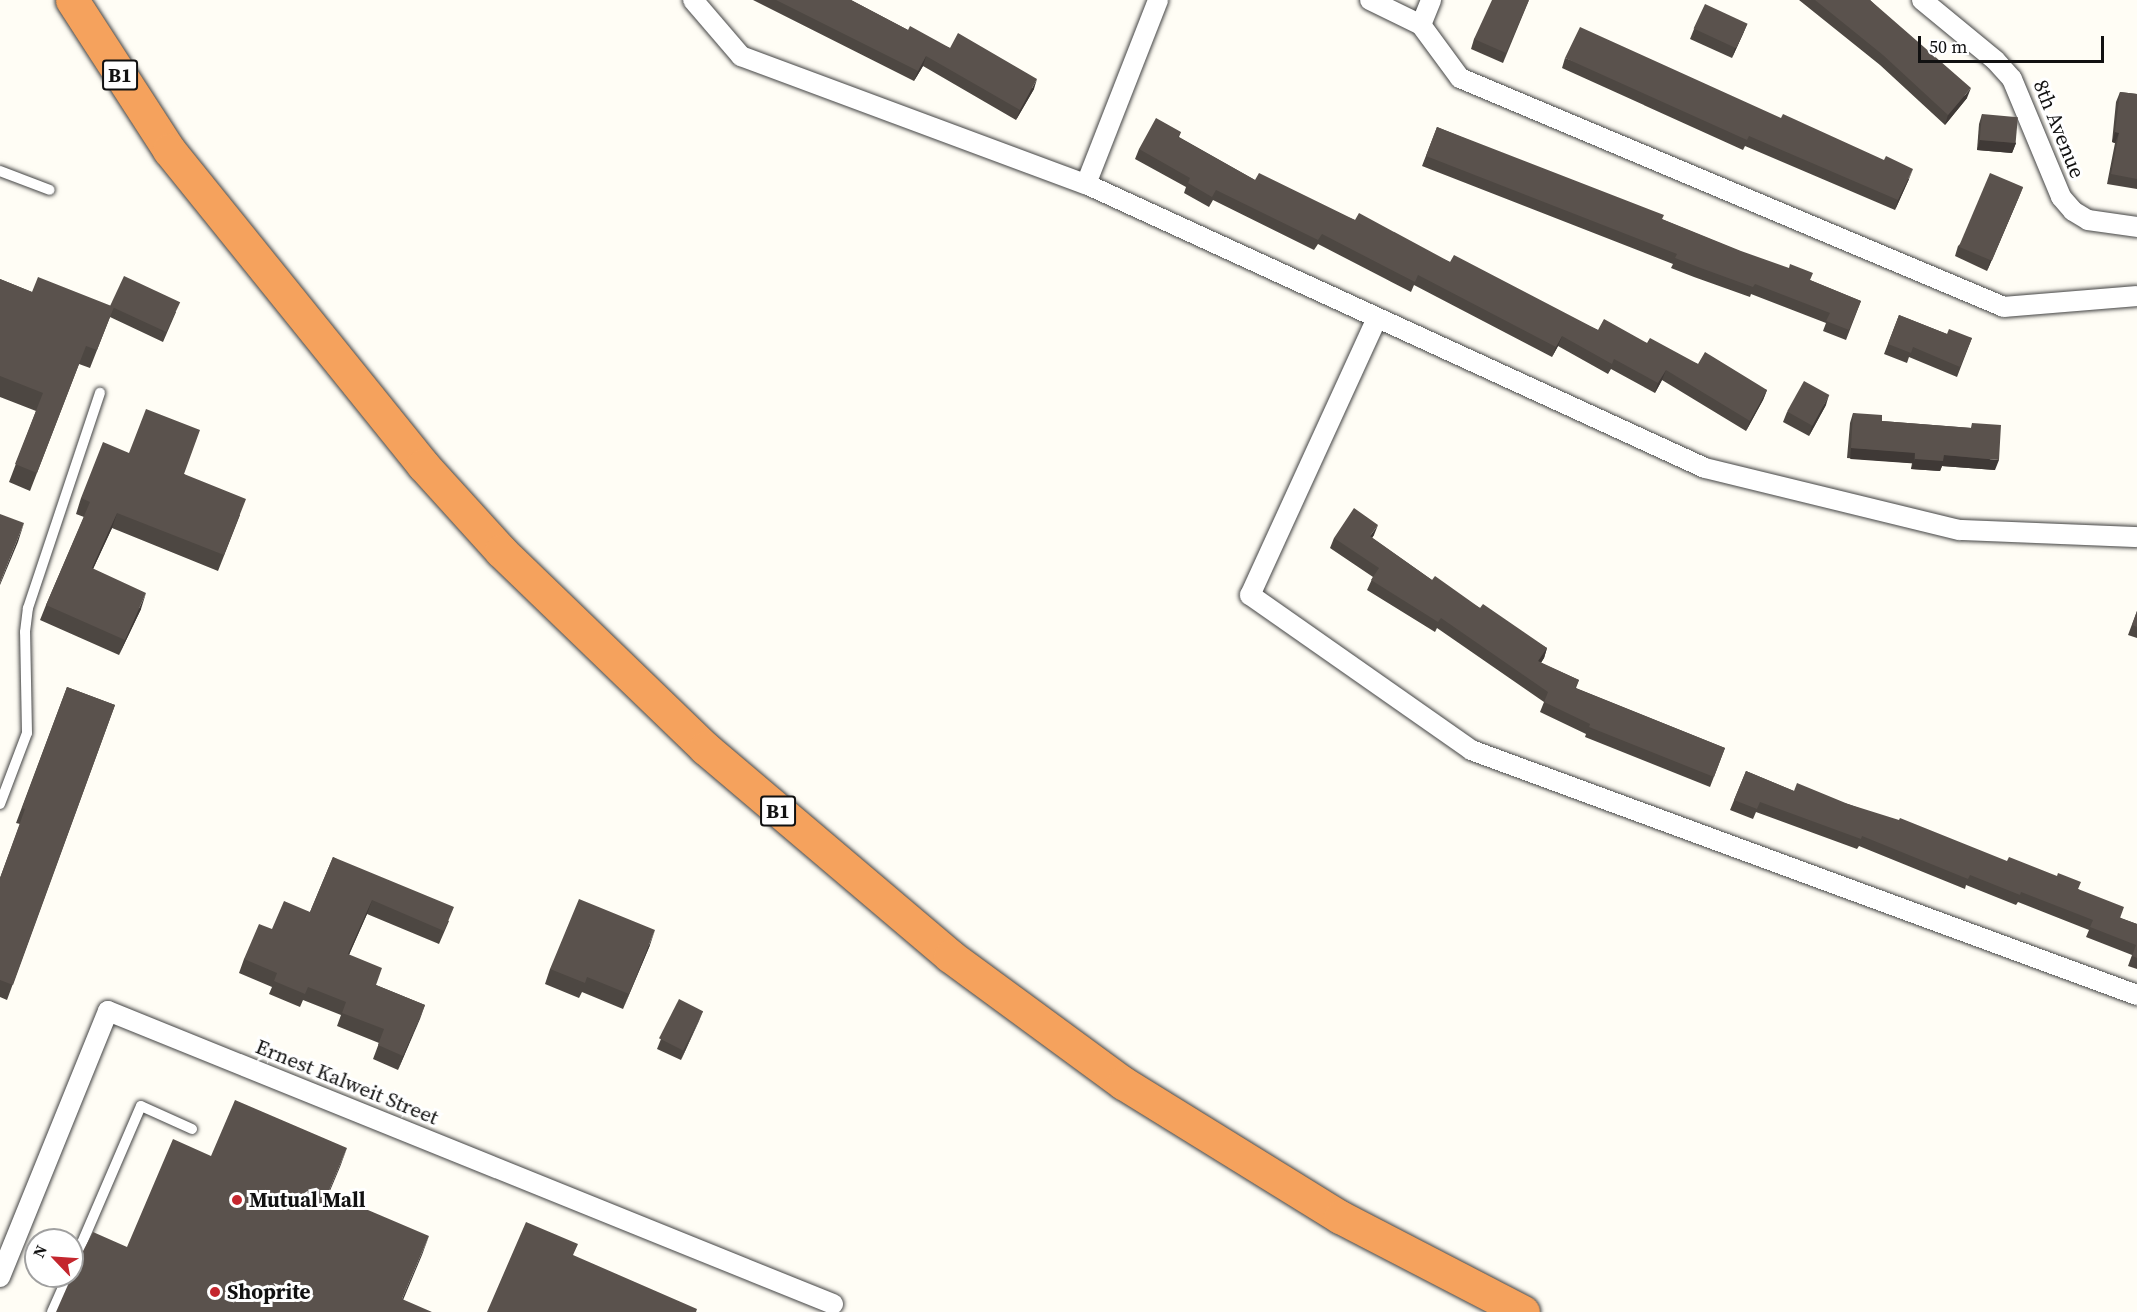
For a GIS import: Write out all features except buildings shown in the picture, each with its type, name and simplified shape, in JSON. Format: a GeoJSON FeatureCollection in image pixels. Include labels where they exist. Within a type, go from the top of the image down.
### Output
{"type":"FeatureCollection","features":[{"type":"Feature","properties":{"kind":"highway","name":"B1"},"geometry":{"type":"LineString","coordinates":[[72,0],[169,150],[423,465],[501,550],[705,748],[950,956],[1123,1083],[1340,1217],[1522,1312]]}},
{"type":"Feature","properties":{"kind":"street"},"geometry":{"type":"LineString","coordinates":[[693,0],[741,56],[1086,184],[1705,468],[1960,530],[2137,537]]}},
{"type":"Feature","properties":{"kind":"street"},"geometry":{"type":"LineString","coordinates":[[1086,184],[1158,0]]}},
{"type":"Feature","properties":{"kind":"street"},"geometry":{"type":"LineString","coordinates":[[1370,0],[1420,25],[1460,78],[2004,307],[2137,296]]}},
{"type":"Feature","properties":{"kind":"street"},"geometry":{"type":"LineString","coordinates":[[1420,25],[1431,0]]}},
{"type":"Feature","properties":{"kind":"street","name":"8th Avenue"},"geometry":{"type":"LineString","coordinates":[[1922,0],[1995,60],[2012,79],[2061,197],[2073,211],[2088,220],[2137,226]]}},
{"type":"Feature","properties":{"kind":"street"},"geometry":{"type":"LineString","coordinates":[[1377,318],[1250,596],[1471,750],[2137,995]]}},
{"type":"Feature","properties":{"kind":"street","name":"Ernest Kalweit Street"},"geometry":{"type":"LineString","coordinates":[[0,1276],[108,1011],[833,1304]]}},
{"type":"Feature","properties":{"kind":"lane"},"geometry":{"type":"LineString","coordinates":[[0,171],[50,190]]}},
{"type":"Feature","properties":{"kind":"lane"},"geometry":{"type":"LineString","coordinates":[[0,804],[27,733],[25,632],[28,608],[100,393]]}},
{"type":"Feature","properties":{"kind":"lane"},"geometry":{"type":"LineString","coordinates":[[84,1238],[141,1106],[192,1129]]}},
{"type":"Feature","properties":{"kind":"lane"},"geometry":{"type":"LineString","coordinates":[[52,1312],[63,1288]]}},
{"type":"Feature","properties":{"kind":"place","name":"Mutual Mall"},"geometry":{"type":"Point","coordinates":[237,1200]}},
{"type":"Feature","properties":{"kind":"place","name":"Shoprite"},"geometry":{"type":"Point","coordinates":[215,1292]}}]}
